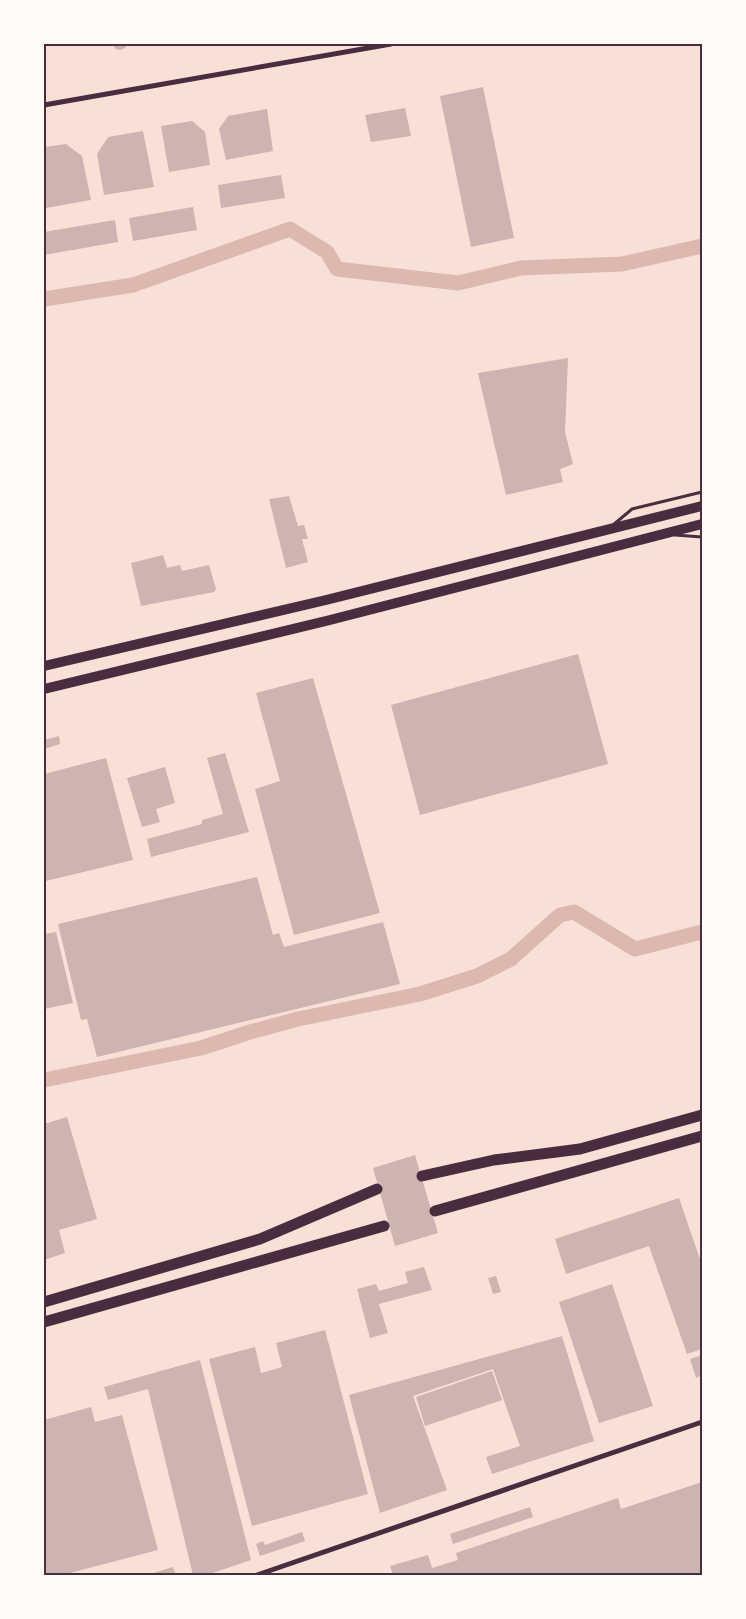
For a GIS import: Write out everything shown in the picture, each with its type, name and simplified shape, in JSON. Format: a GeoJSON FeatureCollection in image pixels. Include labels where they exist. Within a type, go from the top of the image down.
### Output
{"type":"FeatureCollection","features":[{"type":"Feature","properties":{"kind":"highway"},"geometry":{"type":"LineString","coordinates":[[422,1176],[494,1160],[580,1149],[702,1115]]}},
{"type":"Feature","properties":{"kind":"highway"},"geometry":{"type":"LineString","coordinates":[[435,1212],[702,1136]]}},
{"type":"Feature","properties":{"kind":"highway"},"geometry":{"type":"LineString","coordinates":[[44,1302],[260,1238],[377,1189]]}},
{"type":"Feature","properties":{"kind":"highway"},"geometry":{"type":"LineString","coordinates":[[44,1322],[384,1226]]}},
{"type":"Feature","properties":{"kind":"main road"},"geometry":{"type":"LineString","coordinates":[[44,666],[326,600],[702,506]]}},
{"type":"Feature","properties":{"kind":"main road"},"geometry":{"type":"LineString","coordinates":[[44,689],[330,620],[702,524]]}},
{"type":"Feature","properties":{"kind":"street"},"geometry":{"type":"LineString","coordinates":[[44,104],[391,44]]}},
{"type":"Feature","properties":{"kind":"street"},"geometry":{"type":"LineString","coordinates":[[257,1575],[702,1422]]}},
{"type":"Feature","properties":{"kind":"lane"},"geometry":{"type":"LineString","coordinates":[[607,530],[632,509],[702,492]]}},
{"type":"Feature","properties":{"kind":"lane"},"geometry":{"type":"LineString","coordinates":[[662,534],[702,537]]}},
{"type":"Feature","properties":{"kind":"building"},"geometry":{"type":"Polygon","coordinates":[[[112,44],[127,44],[121,50],[116,49],[112,44]]]}},
{"type":"Feature","properties":{"kind":"building"},"geometry":{"type":"Polygon","coordinates":[[[483,87],[514,238],[471,247],[440,96],[483,87]]]}},
{"type":"Feature","properties":{"kind":"building"},"geometry":{"type":"Polygon","coordinates":[[[405,108],[411,136],[371,142],[365,115],[405,108]]]}},
{"type":"Feature","properties":{"kind":"building"},"geometry":{"type":"Polygon","coordinates":[[[267,109],[273,151],[226,160],[219,129],[228,116],[267,109]]]}},
{"type":"Feature","properties":{"kind":"building"},"geometry":{"type":"Polygon","coordinates":[[[192,121],[205,132],[210,165],[169,172],[161,126],[192,121]]]}},
{"type":"Feature","properties":{"kind":"building"},"geometry":{"type":"Polygon","coordinates":[[[143,131],[154,187],[104,195],[97,154],[108,137],[143,131]]]}},
{"type":"Feature","properties":{"kind":"building"},"geometry":{"type":"Polygon","coordinates":[[[66,144],[82,156],[91,200],[46,208],[44,194],[44,147],[66,144]]]}},
{"type":"Feature","properties":{"kind":"building"},"geometry":{"type":"Polygon","coordinates":[[[281,175],[285,198],[221,208],[218,185],[281,175]]]}},
{"type":"Feature","properties":{"kind":"building"},"geometry":{"type":"Polygon","coordinates":[[[193,207],[197,230],[133,241],[129,218],[193,207]]]}},
{"type":"Feature","properties":{"kind":"building"},"geometry":{"type":"Polygon","coordinates":[[[115,220],[118,242],[44,255],[44,232],[115,220]]]}},
{"type":"Feature","properties":{"kind":"building"},"geometry":{"type":"Polygon","coordinates":[[[568,358],[565,432],[573,464],[560,469],[563,482],[506,495],[478,373],[568,358]]]}},
{"type":"Feature","properties":{"kind":"building"},"geometry":{"type":"Polygon","coordinates":[[[289,496],[298,526],[304,525],[308,539],[302,539],[308,562],[286,568],[269,499],[289,496]]]}},
{"type":"Feature","properties":{"kind":"building"},"geometry":{"type":"Polygon","coordinates":[[[163,555],[167,568],[180,565],[182,571],[209,565],[216,589],[214,592],[141,606],[131,563],[163,555]]]}},
{"type":"Feature","properties":{"kind":"building"},"geometry":{"type":"Polygon","coordinates":[[[578,654],[608,764],[420,815],[391,705],[578,654]]]}},
{"type":"Feature","properties":{"kind":"building"},"geometry":{"type":"Polygon","coordinates":[[[313,678],[380,913],[294,935],[255,789],[280,781],[256,693],[313,678]]]}},
{"type":"Feature","properties":{"kind":"building"},"geometry":{"type":"Polygon","coordinates":[[[59,736],[60,744],[44,749],[44,740],[59,736]]]}},
{"type":"Feature","properties":{"kind":"building"},"geometry":{"type":"Polygon","coordinates":[[[225,753],[249,832],[151,857],[147,839],[202,824],[202,820],[223,814],[207,758],[225,753]]]}},
{"type":"Feature","properties":{"kind":"building"},"geometry":{"type":"Polygon","coordinates":[[[106,758],[133,860],[46,881],[44,873],[44,774],[106,758]]]}},
{"type":"Feature","properties":{"kind":"building"},"geometry":{"type":"Polygon","coordinates":[[[165,767],[175,803],[156,809],[160,822],[142,827],[127,778],[165,767]]]}},
{"type":"Feature","properties":{"kind":"building"},"geometry":{"type":"Polygon","coordinates":[[[257,877],[273,935],[279,933],[284,947],[383,922],[400,984],[97,1057],[87,1019],[81,1020],[58,924],[257,877]]]}},
{"type":"Feature","properties":{"kind":"building"},"geometry":{"type":"Polygon","coordinates":[[[56,932],[73,1003],[44,1009],[44,934],[56,932]]]}},
{"type":"Feature","properties":{"kind":"building"},"geometry":{"type":"Polygon","coordinates":[[[67,1117],[97,1219],[59,1230],[65,1253],[44,1260],[44,1124],[67,1117]]]}},
{"type":"Feature","properties":{"kind":"building"},"geometry":{"type":"Polygon","coordinates":[[[415,1155],[438,1233],[395,1246],[373,1168],[415,1155]]]}},
{"type":"Feature","properties":{"kind":"building"},"geometry":{"type":"Polygon","coordinates":[[[679,1198],[702,1265],[702,1349],[687,1354],[649,1246],[566,1274],[555,1239],[679,1198]]]}},
{"type":"Feature","properties":{"kind":"building"},"geometry":{"type":"Polygon","coordinates":[[[424,1267],[432,1290],[379,1304],[388,1333],[370,1338],[357,1289],[376,1284],[379,1291],[408,1283],[405,1272],[424,1267]]]}},
{"type":"Feature","properties":{"kind":"building"},"geometry":{"type":"Polygon","coordinates":[[[496,1276],[501,1292],[493,1294],[488,1278],[496,1276]]]}},
{"type":"Feature","properties":{"kind":"building"},"geometry":{"type":"Polygon","coordinates":[[[612,1284],[653,1406],[599,1423],[559,1302],[612,1284]]]}},
{"type":"Feature","properties":{"kind":"building"},"geometry":{"type":"Polygon","coordinates":[[[325,1330],[368,1494],[252,1526],[209,1359],[255,1347],[261,1373],[282,1367],[276,1343],[325,1330]]]}},
{"type":"Feature","properties":{"kind":"building"},"geometry":{"type":"Polygon","coordinates":[[[562,1336],[594,1441],[492,1474],[486,1457],[520,1446],[493,1369],[413,1396],[447,1490],[380,1513],[349,1395],[562,1336]]]}},
{"type":"Feature","properties":{"kind":"building"},"geometry":{"type":"Polygon","coordinates":[[[702,1355],[702,1375],[696,1378],[690,1359],[702,1355]]]}},
{"type":"Feature","properties":{"kind":"building"},"geometry":{"type":"Polygon","coordinates":[[[200,1360],[251,1560],[207,1575],[193,1575],[148,1389],[108,1400],[104,1387],[200,1360]]]}},
{"type":"Feature","properties":{"kind":"building"},"geometry":{"type":"Polygon","coordinates":[[[492,1371],[502,1400],[425,1426],[416,1397],[492,1371]]]}},
{"type":"Feature","properties":{"kind":"building"},"geometry":{"type":"Polygon","coordinates":[[[91,1407],[95,1422],[122,1415],[158,1550],[62,1575],[44,1575],[44,1420],[91,1407]]]}},
{"type":"Feature","properties":{"kind":"building"},"geometry":{"type":"Polygon","coordinates":[[[702,1482],[702,1575],[393,1575],[390,1566],[428,1555],[432,1568],[458,1560],[456,1553],[618,1498],[621,1509],[702,1482]]]}},
{"type":"Feature","properties":{"kind":"building"},"geometry":{"type":"Polygon","coordinates":[[[530,1507],[533,1517],[453,1544],[450,1534],[530,1507]]]}},
{"type":"Feature","properties":{"kind":"building"},"geometry":{"type":"Polygon","coordinates":[[[302,1532],[305,1541],[260,1556],[256,1544],[263,1541],[265,1545],[302,1532]]]}},
{"type":"Feature","properties":{"kind":"building"},"geometry":{"type":"Polygon","coordinates":[[[173,1567],[176,1575],[147,1575],[173,1567]]]}},
{"type":"Feature","properties":{"kind":"waterway"},"geometry":{"type":"LineString","coordinates":[[44,299],[133,285],[290,229],[327,252],[337,269],[458,283],[521,268],[622,264],[702,246]]}},
{"type":"Feature","properties":{"kind":"waterway"},"geometry":{"type":"LineString","coordinates":[[44,1080],[201,1048],[298,1019],[420,994],[477,976],[511,959],[560,915],[574,912],[635,949],[702,932]]}}]}
